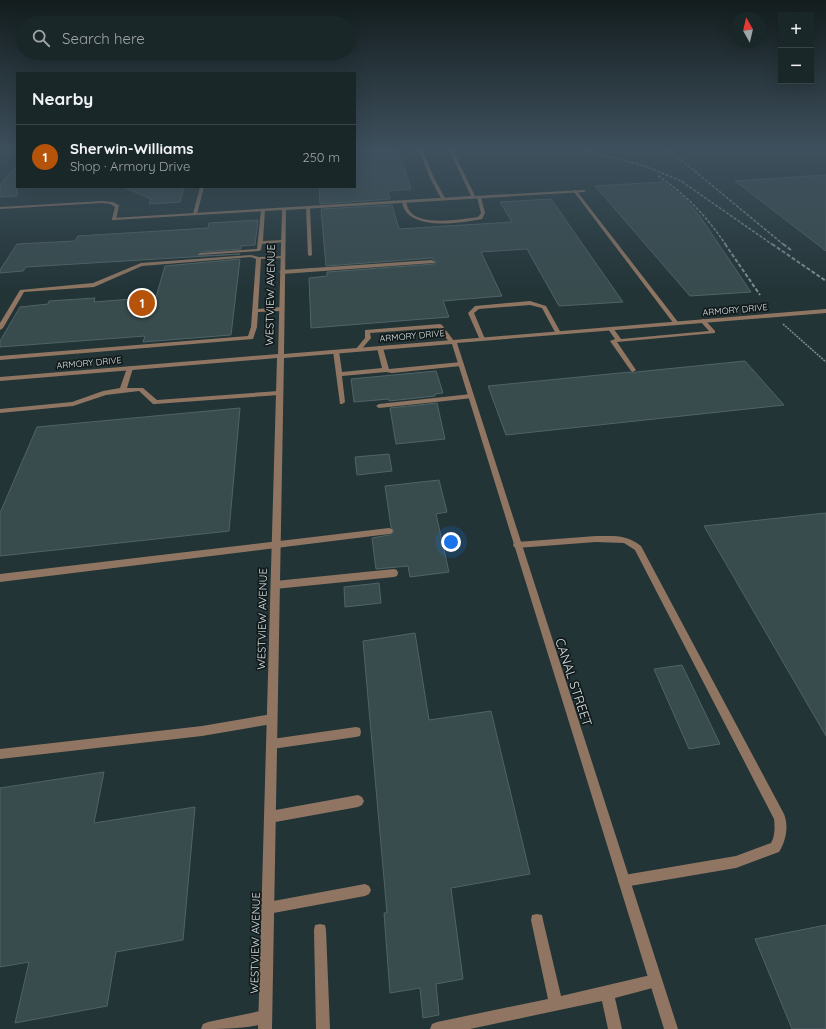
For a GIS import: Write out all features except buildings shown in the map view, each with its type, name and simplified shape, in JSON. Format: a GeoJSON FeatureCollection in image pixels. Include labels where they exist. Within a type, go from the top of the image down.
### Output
{"type":"FeatureCollection","features":[{"type":"Feature","properties":{"kind":"street"},"geometry":{"type":"LineString","coordinates":[[195,214],[200,196]]}},
{"type":"Feature","properties":{"kind":"street"},"geometry":{"type":"LineString","coordinates":[[0,208],[107,202],[116,206],[114,219],[495,196]]}},
{"type":"Feature","properties":{"kind":"street"},"geometry":{"type":"LineString","coordinates":[[579,196],[676,323]]}},
{"type":"Feature","properties":{"kind":"street"},"geometry":{"type":"LineString","coordinates":[[404,202],[408,213],[416,218],[426,221],[444,221],[480,218],[483,213],[479,197]]}},
{"type":"Feature","properties":{"kind":"street"},"geometry":{"type":"LineString","coordinates":[[308,208],[310,255]]}},
{"type":"Feature","properties":{"kind":"street","name":"WESTVIEW AVENUE"},"geometry":{"type":"LineString","coordinates":[[265,1023],[284,209]]}},
{"type":"Feature","properties":{"kind":"street"},"geometry":{"type":"LineString","coordinates":[[201,254],[259,250],[263,210]]}},
{"type":"Feature","properties":{"kind":"street"},"geometry":{"type":"LineString","coordinates":[[260,243],[283,241]]}},
{"type":"Feature","properties":{"kind":"street"},"geometry":{"type":"LineString","coordinates":[[0,328],[22,291],[94,285],[141,265],[251,256],[259,258],[282,257]]}},
{"type":"Feature","properties":{"kind":"street"},"geometry":{"type":"LineString","coordinates":[[0,358],[251,338],[254,327],[259,258]]}},
{"type":"Feature","properties":{"kind":"street"},"geometry":{"type":"LineString","coordinates":[[282,272],[432,262]]}},
{"type":"Feature","properties":{"kind":"street"},"geometry":{"type":"LineString","coordinates":[[482,339],[471,313],[477,307],[530,303],[544,307],[558,333]]}},
{"type":"Feature","properties":{"kind":"street"},"geometry":{"type":"LineString","coordinates":[[255,311],[281,309]]}},
{"type":"Feature","properties":{"kind":"street","name":"ARMORY DRIVE"},"geometry":{"type":"LineString","coordinates":[[0,379],[826,311]]}},
{"type":"Feature","properties":{"kind":"street"},"geometry":{"type":"LineString","coordinates":[[633,370],[613,341],[713,332],[703,321]]}},
{"type":"Feature","properties":{"kind":"street","name":"CANAL STREET"},"geometry":{"type":"LineString","coordinates":[[358,350],[368,338],[367,331],[440,326],[453,342],[671,1029]]}},
{"type":"Feature","properties":{"kind":"street"},"geometry":{"type":"LineString","coordinates":[[612,329],[619,340]]}},
{"type":"Feature","properties":{"kind":"street"},"geometry":{"type":"LineString","coordinates":[[380,348],[386,370]]}},
{"type":"Feature","properties":{"kind":"street"},"geometry":{"type":"LineString","coordinates":[[336,351],[342,402]]}},
{"type":"Feature","properties":{"kind":"street"},"geometry":{"type":"LineString","coordinates":[[339,374],[386,370],[392,371],[461,364]]}},
{"type":"Feature","properties":{"kind":"street"},"geometry":{"type":"LineString","coordinates":[[123,390],[130,368]]}},
{"type":"Feature","properties":{"kind":"street"},"geometry":{"type":"LineString","coordinates":[[0,411],[73,404],[105,393],[123,390],[141,390],[155,402],[279,393]]}},
{"type":"Feature","properties":{"kind":"street"},"geometry":{"type":"LineString","coordinates":[[379,406],[471,396]]}},
{"type":"Feature","properties":{"kind":"street"},"geometry":{"type":"LineString","coordinates":[[0,578],[389,532]]}},
{"type":"Feature","properties":{"kind":"street"},"geometry":{"type":"LineString","coordinates":[[517,545],[596,539],[624,540],[630,542],[638,548],[780,818],[780,834],[775,848],[736,862],[624,881]]}},
{"type":"Feature","properties":{"kind":"street"},"geometry":{"type":"LineString","coordinates":[[275,585],[394,572]]}},
{"type":"Feature","properties":{"kind":"street"},"geometry":{"type":"LineString","coordinates":[[0,754],[194,732],[272,719]]}},
{"type":"Feature","properties":{"kind":"street"},"geometry":{"type":"LineString","coordinates":[[272,744],[356,732]]}},
{"type":"Feature","properties":{"kind":"street"},"geometry":{"type":"LineString","coordinates":[[270,817],[358,801]]}},
{"type":"Feature","properties":{"kind":"street"},"geometry":{"type":"LineString","coordinates":[[268,908],[365,890]]}},
{"type":"Feature","properties":{"kind":"street"},"geometry":{"type":"LineString","coordinates":[[537,920],[556,1004]]}},
{"type":"Feature","properties":{"kind":"street"},"geometry":{"type":"LineString","coordinates":[[320,930],[323,1029]]}},
{"type":"Feature","properties":{"kind":"street"},"geometry":{"type":"LineString","coordinates":[[437,1029],[607,993],[655,981]]}},
{"type":"Feature","properties":{"kind":"street"},"geometry":{"type":"LineString","coordinates":[[607,993],[615,1029]]}},
{"type":"Feature","properties":{"kind":"street"},"geometry":{"type":"LineString","coordinates":[[208,1029],[265,1023]]}},
{"type":"Feature","properties":{"kind":"path"},"geometry":{"type":"LineString","coordinates":[[771,316],[794,333],[826,362]]}},
{"type":"Feature","properties":{"kind":"railway"},"geometry":{"type":"LineString","coordinates":[[685,196],[711,225],[726,245]]}},
{"type":"Feature","properties":{"kind":"railway"},"geometry":{"type":"LineString","coordinates":[[703,196],[773,245]]}},
{"type":"Feature","properties":{"kind":"railway"},"geometry":{"type":"LineString","coordinates":[[725,196],[784,245]]}},
{"type":"Feature","properties":{"kind":"railway"},"geometry":{"type":"LineString","coordinates":[[725,244],[760,295]]}},
{"type":"Feature","properties":{"kind":"railway"},"geometry":{"type":"LineString","coordinates":[[772,244],[826,281]]}},
{"type":"Feature","properties":{"kind":"railway"},"geometry":{"type":"LineString","coordinates":[[783,244],[791,250]]}},
{"type":"Feature","properties":{"kind":"place","name":"Sherwin-Williams"},"geometry":{"type":"Point","coordinates":[142,303]}}]}
